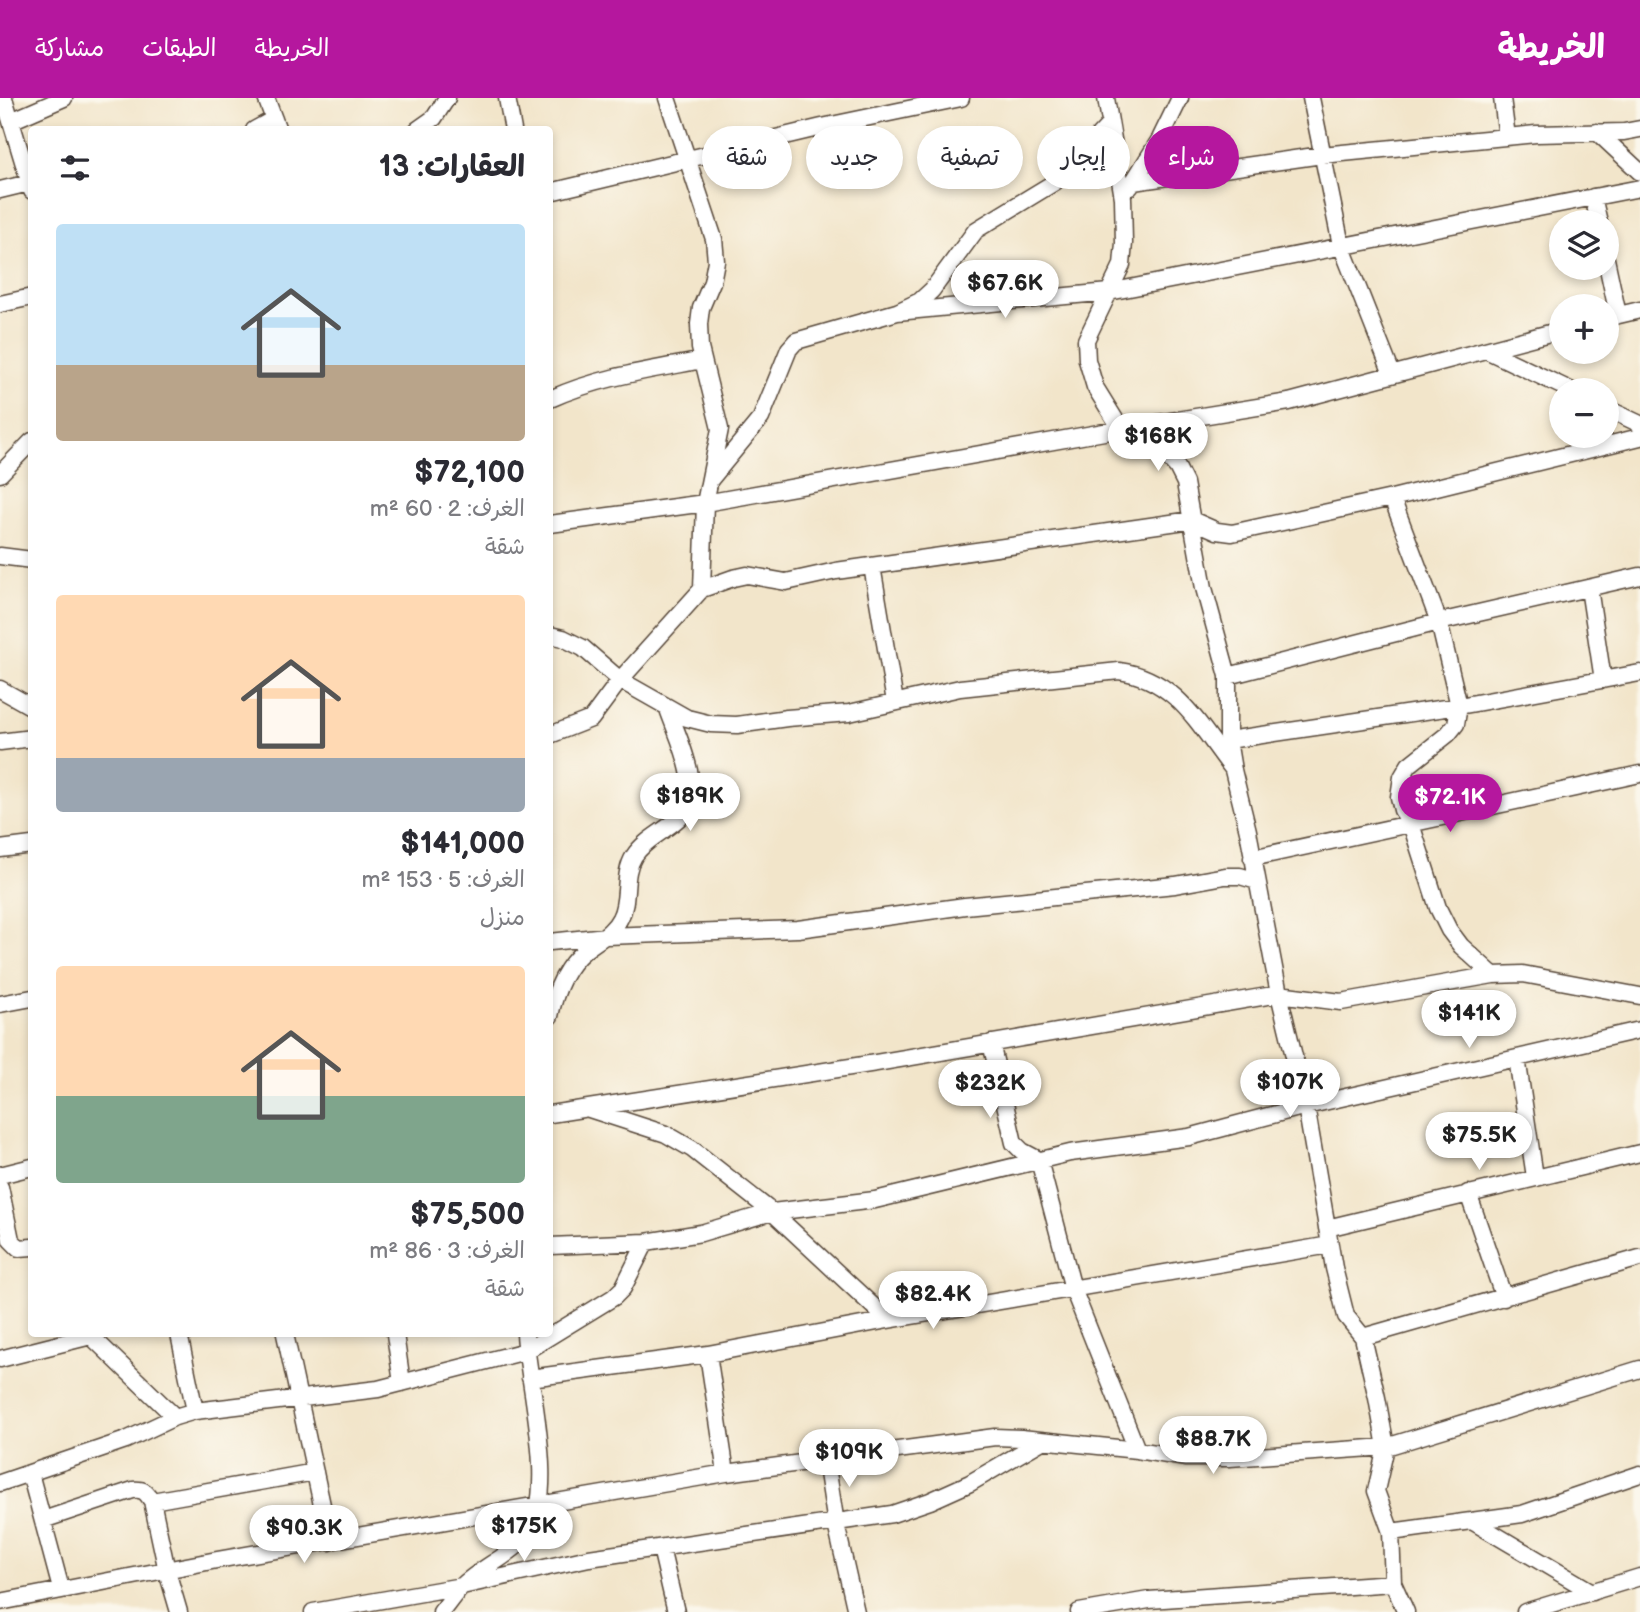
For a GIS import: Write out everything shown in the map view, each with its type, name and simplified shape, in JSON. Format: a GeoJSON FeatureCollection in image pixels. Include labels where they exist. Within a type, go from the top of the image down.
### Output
{"type":"FeatureCollection","features":[{"type":"Feature","properties":{"kind":"street"},"geometry":{"type":"LineString","coordinates":[[4,98],[28,180]]}},
{"type":"Feature","properties":{"kind":"street"},"geometry":{"type":"LineString","coordinates":[[11,121],[64,98]]}},
{"type":"Feature","properties":{"kind":"street"},"geometry":{"type":"LineString","coordinates":[[266,98],[276,125]]}},
{"type":"Feature","properties":{"kind":"street"},"geometry":{"type":"LineString","coordinates":[[423,126],[434,118],[447,98]]}},
{"type":"Feature","properties":{"kind":"street"},"geometry":{"type":"LineString","coordinates":[[507,98],[512,126]]}},
{"type":"Feature","properties":{"kind":"street"},"geometry":{"type":"LineString","coordinates":[[667,98],[714,239],[716,261],[712,282],[701,308],[699,324],[703,360],[720,429],[705,503],[702,589]]}},
{"type":"Feature","properties":{"kind":"street"},"geometry":{"type":"LineString","coordinates":[[553,191],[822,127],[961,98]]}},
{"type":"Feature","properties":{"kind":"street"},"geometry":{"type":"LineString","coordinates":[[1106,98],[1123,198],[1122,265],[1086,340],[1087,360],[1095,387],[1121,429],[1164,453],[1177,467],[1185,483],[1204,588],[1228,676],[1228,740],[1233,770],[1243,806],[1279,994],[1306,1106],[1330,1245],[1346,1316],[1363,1337],[1386,1447],[1376,1491],[1391,1532],[1393,1583],[1406,1612]]}},
{"type":"Feature","properties":{"kind":"street"},"geometry":{"type":"LineString","coordinates":[[1123,198],[1160,139],[1180,98]]}},
{"type":"Feature","properties":{"kind":"street"},"geometry":{"type":"LineString","coordinates":[[1311,98],[1341,245],[1392,374]]}},
{"type":"Feature","properties":{"kind":"street"},"geometry":{"type":"LineString","coordinates":[[1502,98],[1507,137]]}},
{"type":"Feature","properties":{"kind":"street"},"geometry":{"type":"LineString","coordinates":[[710,480],[761,418],[789,349],[796,341],[897,312],[920,301],[932,290],[976,230],[1055,182],[1109,125]]}},
{"type":"Feature","properties":{"kind":"street"},"geometry":{"type":"LineString","coordinates":[[1133,182],[1322,155],[1507,137],[1640,129]]}},
{"type":"Feature","properties":{"kind":"street"},"geometry":{"type":"LineString","coordinates":[[1597,132],[1640,172]]}},
{"type":"Feature","properties":{"kind":"street"},"geometry":{"type":"LineString","coordinates":[[0,190],[28,187]]}},
{"type":"Feature","properties":{"kind":"street"},"geometry":{"type":"LineString","coordinates":[[897,312],[1109,292],[1640,188]]}},
{"type":"Feature","properties":{"kind":"street"},"geometry":{"type":"LineString","coordinates":[[1593,197],[1596,210]]}},
{"type":"Feature","properties":{"kind":"street"},"geometry":{"type":"LineString","coordinates":[[0,304],[28,298]]}},
{"type":"Feature","properties":{"kind":"street"},"geometry":{"type":"LineString","coordinates":[[1619,315],[1640,310]]}},
{"type":"Feature","properties":{"kind":"street"},"geometry":{"type":"LineString","coordinates":[[553,524],[705,503],[1289,402],[1549,333]]}},
{"type":"Feature","properties":{"kind":"street"},"geometry":{"type":"LineString","coordinates":[[1486,350],[1549,380]]}},
{"type":"Feature","properties":{"kind":"street"},"geometry":{"type":"LineString","coordinates":[[553,398],[578,386],[603,379],[703,360]]}},
{"type":"Feature","properties":{"kind":"street"},"geometry":{"type":"LineString","coordinates":[[1619,414],[1640,424]]}},
{"type":"Feature","properties":{"kind":"street"},"geometry":{"type":"LineString","coordinates":[[553,734],[591,719],[620,680],[702,589],[733,578],[747,575],[786,582],[836,571],[1192,520],[1217,531],[1232,533],[1392,498],[1640,437]]}},
{"type":"Feature","properties":{"kind":"street"},"geometry":{"type":"LineString","coordinates":[[0,474],[28,445]]}},
{"type":"Feature","properties":{"kind":"street"},"geometry":{"type":"LineString","coordinates":[[1392,498],[1438,622],[1459,706],[1455,723],[1448,734],[1409,765],[1402,777],[1399,797],[1402,810],[1411,824],[1438,908],[1449,930],[1461,946],[1493,975]]}},
{"type":"Feature","properties":{"kind":"street"},"geometry":{"type":"LineString","coordinates":[[0,556],[28,560]]}},
{"type":"Feature","properties":{"kind":"street"},"geometry":{"type":"LineString","coordinates":[[872,566],[895,702]]}},
{"type":"Feature","properties":{"kind":"street"},"geometry":{"type":"LineString","coordinates":[[1228,676],[1438,622],[1640,576]]}},
{"type":"Feature","properties":{"kind":"street"},"geometry":{"type":"LineString","coordinates":[[1589,588],[1603,680]]}},
{"type":"Feature","properties":{"kind":"street"},"geometry":{"type":"LineString","coordinates":[[553,636],[583,648],[620,680],[668,709],[687,718],[737,725],[849,713],[960,688],[1119,671],[1138,674],[1157,682],[1174,694],[1233,770]]}},
{"type":"Feature","properties":{"kind":"street"},"geometry":{"type":"LineString","coordinates":[[1228,740],[1459,706],[1640,673]]}},
{"type":"Feature","properties":{"kind":"street"},"geometry":{"type":"LineString","coordinates":[[0,689],[28,705]]}},
{"type":"Feature","properties":{"kind":"street"},"geometry":{"type":"LineString","coordinates":[[553,1006],[559,986],[569,968],[584,951],[606,936],[620,918],[632,858],[680,817],[690,804],[690,774],[668,709]]}},
{"type":"Feature","properties":{"kind":"street"},"geometry":{"type":"LineString","coordinates":[[0,742],[28,738]]}},
{"type":"Feature","properties":{"kind":"street"},"geometry":{"type":"LineString","coordinates":[[1252,858],[1640,774]]}},
{"type":"Feature","properties":{"kind":"street"},"geometry":{"type":"LineString","coordinates":[[0,849],[28,846]]}},
{"type":"Feature","properties":{"kind":"street"},"geometry":{"type":"LineString","coordinates":[[553,942],[606,936],[798,929],[965,906],[1175,886],[1225,876],[1240,876],[1257,881]]}},
{"type":"Feature","properties":{"kind":"street"},"geometry":{"type":"LineString","coordinates":[[553,1114],[1279,994],[1341,1002],[1493,975],[1523,974],[1640,996]]}},
{"type":"Feature","properties":{"kind":"street"},"geometry":{"type":"LineString","coordinates":[[0,1004],[28,999]]}},
{"type":"Feature","properties":{"kind":"street"},"geometry":{"type":"LineString","coordinates":[[553,1246],[646,1242],[701,1233],[772,1212],[875,1200],[1083,1151],[1189,1137],[1306,1106],[1640,1030]]}},
{"type":"Feature","properties":{"kind":"street"},"geometry":{"type":"LineString","coordinates":[[991,1043],[1014,1143],[1022,1151],[1039,1160],[1073,1289],[1137,1450]]}},
{"type":"Feature","properties":{"kind":"street"},"geometry":{"type":"LineString","coordinates":[[1517,1058],[1535,1177]]}},
{"type":"Feature","properties":{"kind":"street"},"geometry":{"type":"LineString","coordinates":[[587,1109],[666,1134],[692,1149],[772,1212],[888,1320]]}},
{"type":"Feature","properties":{"kind":"street"},"geometry":{"type":"LineString","coordinates":[[1327,1228],[1640,1153]]}},
{"type":"Feature","properties":{"kind":"street"},"geometry":{"type":"LineString","coordinates":[[0,1175],[28,1168]]}},
{"type":"Feature","properties":{"kind":"street"},"geometry":{"type":"LineString","coordinates":[[0,1187],[11,1240],[19,1248],[28,1247]]}},
{"type":"Feature","properties":{"kind":"street"},"geometry":{"type":"LineString","coordinates":[[1468,1194],[1504,1298]]}},
{"type":"Feature","properties":{"kind":"street"},"geometry":{"type":"LineString","coordinates":[[553,1334],[614,1297],[623,1288],[646,1242]]}},
{"type":"Feature","properties":{"kind":"street"},"geometry":{"type":"LineString","coordinates":[[530,1378],[708,1354],[888,1320],[1330,1245]]}},
{"type":"Feature","properties":{"kind":"street"},"geometry":{"type":"LineString","coordinates":[[1363,1337],[1640,1258]]}},
{"type":"Feature","properties":{"kind":"street"},"geometry":{"type":"LineString","coordinates":[[0,1359],[82,1337]]}},
{"type":"Feature","properties":{"kind":"street"},"geometry":{"type":"LineString","coordinates":[[92,1337],[175,1417]]}},
{"type":"Feature","properties":{"kind":"street"},"geometry":{"type":"LineString","coordinates":[[180,1337],[195,1411]]}},
{"type":"Feature","properties":{"kind":"street"},"geometry":{"type":"LineString","coordinates":[[286,1337],[330,1542]]}},
{"type":"Feature","properties":{"kind":"street"},"geometry":{"type":"LineString","coordinates":[[395,1337],[402,1383]]}},
{"type":"Feature","properties":{"kind":"street"},"geometry":{"type":"LineString","coordinates":[[441,1612],[462,1586],[526,1536],[540,1504],[541,1461],[525,1337]]}},
{"type":"Feature","properties":{"kind":"street"},"geometry":{"type":"LineString","coordinates":[[0,1483],[126,1440],[175,1417],[195,1411],[354,1393],[402,1383],[526,1351],[549,1337]]}},
{"type":"Feature","properties":{"kind":"street"},"geometry":{"type":"LineString","coordinates":[[708,1354],[726,1473]]}},
{"type":"Feature","properties":{"kind":"street"},"geometry":{"type":"LineString","coordinates":[[0,1602],[167,1570],[726,1473],[995,1437],[1137,1450],[1186,1458],[1386,1447],[1640,1369]]}},
{"type":"Feature","properties":{"kind":"street"},"geometry":{"type":"LineString","coordinates":[[313,1612],[462,1586],[589,1558],[892,1514],[970,1483],[1042,1441]]}},
{"type":"Feature","properties":{"kind":"street"},"geometry":{"type":"LineString","coordinates":[[827,1460],[836,1524],[856,1612]]}},
{"type":"Feature","properties":{"kind":"street"},"geometry":{"type":"LineString","coordinates":[[152,1501],[315,1472]]}},
{"type":"Feature","properties":{"kind":"street"},"geometry":{"type":"LineString","coordinates":[[30,1473],[61,1589]]}},
{"type":"Feature","properties":{"kind":"street"},"geometry":{"type":"LineString","coordinates":[[1391,1532],[1522,1514],[1640,1474]]}},
{"type":"Feature","properties":{"kind":"street"},"geometry":{"type":"LineString","coordinates":[[43,1520],[133,1490],[146,1491],[152,1501],[179,1612]]}},
{"type":"Feature","properties":{"kind":"street"},"geometry":{"type":"LineString","coordinates":[[1472,1521],[1592,1592]]}},
{"type":"Feature","properties":{"kind":"street"},"geometry":{"type":"LineString","coordinates":[[661,1548],[676,1612]]}},
{"type":"Feature","properties":{"kind":"street"},"geometry":{"type":"LineString","coordinates":[[1525,1612],[1640,1577]]}},
{"type":"Feature","properties":{"kind":"street"},"geometry":{"type":"LineString","coordinates":[[1079,1612],[1149,1600],[1393,1583]]}}]}
